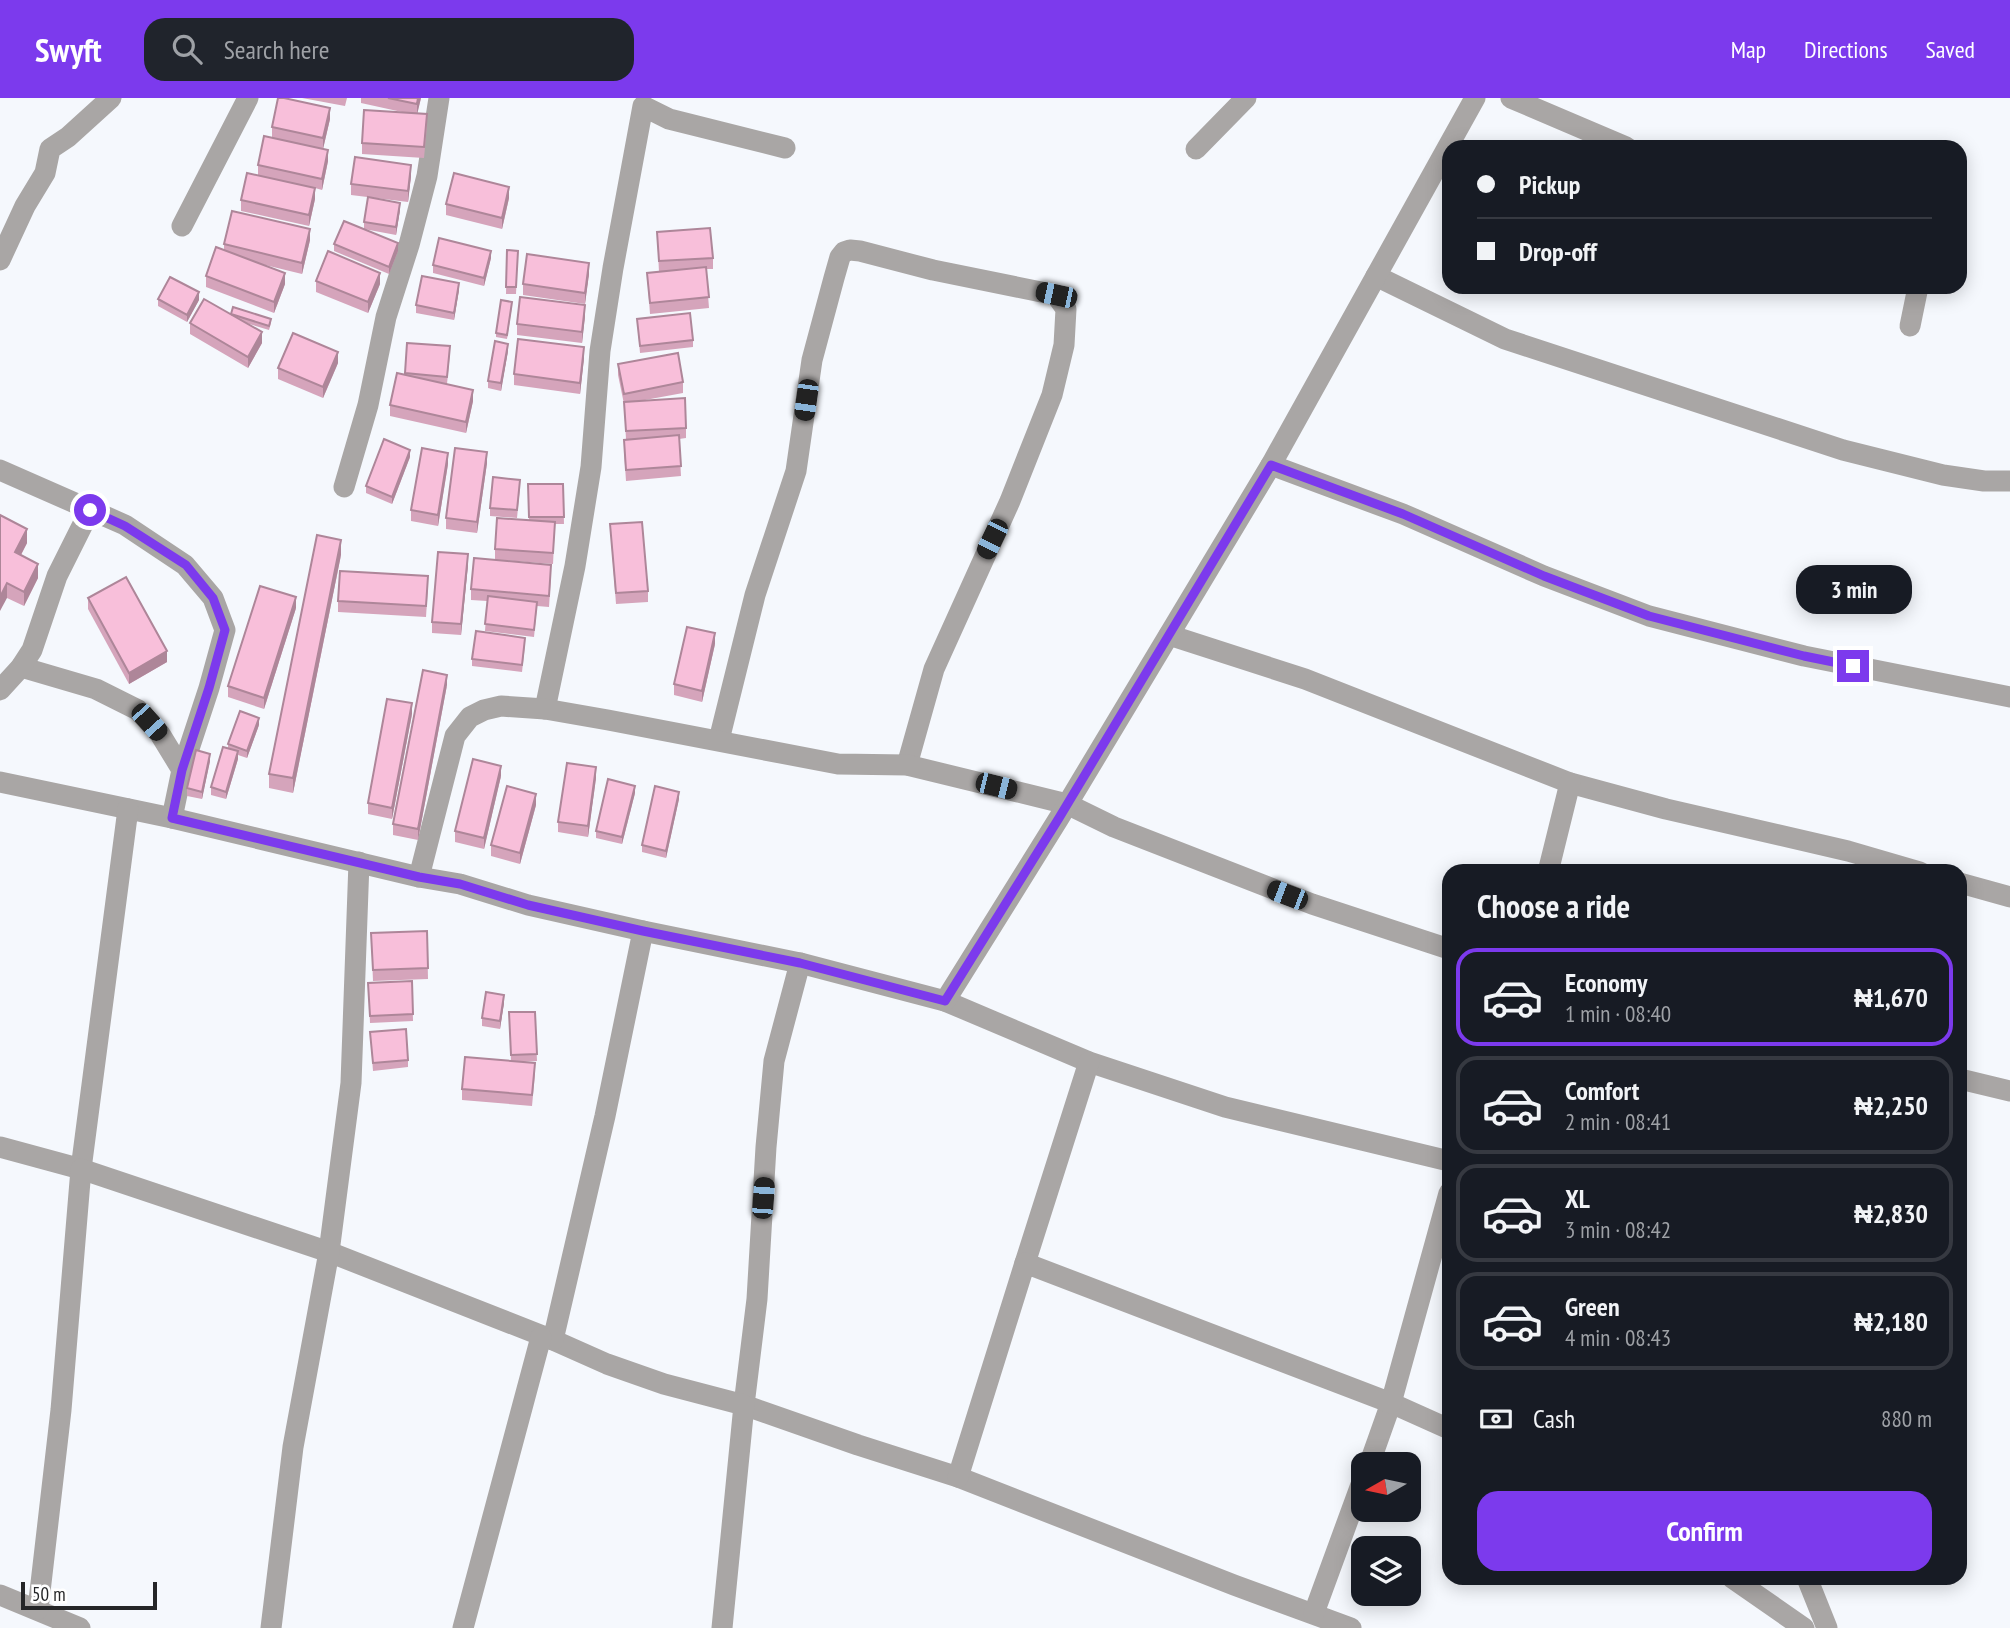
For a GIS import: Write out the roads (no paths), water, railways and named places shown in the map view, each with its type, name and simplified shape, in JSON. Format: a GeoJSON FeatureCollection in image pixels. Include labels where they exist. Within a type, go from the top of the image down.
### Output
{"type":"FeatureCollection","features":[{"type":"Feature","properties":{"kind":"street"},"geometry":{"type":"LineString","coordinates":[[0,260],[25,206],[45,173],[50,149],[68,137],[111,98]]}},
{"type":"Feature","properties":{"kind":"street"},"geometry":{"type":"LineString","coordinates":[[182,226],[248,98]]}},
{"type":"Feature","properties":{"kind":"street"},"geometry":{"type":"LineString","coordinates":[[344,487],[368,405],[386,317],[427,177],[439,98]]}},
{"type":"Feature","properties":{"kind":"street"},"geometry":{"type":"LineString","coordinates":[[1196,149],[1246,98]]}},
{"type":"Feature","properties":{"kind":"street"},"geometry":{"type":"LineString","coordinates":[[1452,140],[1475,98]]}},
{"type":"Feature","properties":{"kind":"street"},"geometry":{"type":"LineString","coordinates":[[1511,98],[1610,140]]}},
{"type":"Feature","properties":{"kind":"street"},"geometry":{"type":"LineString","coordinates":[[545,709],[575,566],[591,467],[600,351],[640,102],[669,119],[785,148]]}},
{"type":"Feature","properties":{"kind":"street"},"geometry":{"type":"LineString","coordinates":[[945,1001],[1271,465],[1442,157]]}},
{"type":"Feature","properties":{"kind":"street"},"geometry":{"type":"LineString","coordinates":[[719,740],[755,595],[796,471],[812,360],[840,257],[850,250],[860,251],[933,270],[1056,295],[1066,309],[1064,345],[1052,395],[1010,500],[934,669],[907,765]]}},
{"type":"Feature","properties":{"kind":"street"},"geometry":{"type":"LineString","coordinates":[[1376,276],[1506,339],[1830,446],[1943,475],[1984,481],[2010,481]]}},
{"type":"Feature","properties":{"kind":"street"},"geometry":{"type":"LineString","coordinates":[[1910,326],[1917,294]]}},
{"type":"Feature","properties":{"kind":"street"},"geometry":{"type":"LineString","coordinates":[[1271,465],[1403,514],[1544,576],[1649,616],[1804,656],[2010,697]]}},
{"type":"Feature","properties":{"kind":"street"},"geometry":{"type":"LineString","coordinates":[[0,470],[125,526],[186,565],[213,598],[225,630],[182,770],[172,818]]}},
{"type":"Feature","properties":{"kind":"street"},"geometry":{"type":"LineString","coordinates":[[0,690],[32,650],[57,576],[90,510]]}},
{"type":"Feature","properties":{"kind":"street"},"geometry":{"type":"LineString","coordinates":[[1169,635],[1305,679],[1570,783],[1893,864]]}},
{"type":"Feature","properties":{"kind":"street"},"geometry":{"type":"LineString","coordinates":[[21,667],[96,689],[138,710],[160,734],[182,770]]}},
{"type":"Feature","properties":{"kind":"street"},"geometry":{"type":"LineString","coordinates":[[419,877],[455,736],[470,717],[501,706],[545,709],[838,764],[907,765],[1067,804],[1114,827],[1312,904],[1442,947]]}},
{"type":"Feature","properties":{"kind":"street"},"geometry":{"type":"LineString","coordinates":[[0,782],[128,808],[419,877],[460,884],[528,905],[800,963],[945,1001],[1089,1062],[1225,1107],[1442,1159]]}},
{"type":"Feature","properties":{"kind":"street"},"geometry":{"type":"LineString","coordinates":[[1550,864],[1570,783]]}},
{"type":"Feature","properties":{"kind":"street"},"geometry":{"type":"LineString","coordinates":[[38,1609],[61,1410],[81,1168],[128,808]]}},
{"type":"Feature","properties":{"kind":"street"},"geometry":{"type":"LineString","coordinates":[[271,1628],[293,1447],[329,1252],[351,1083],[359,863]]}},
{"type":"Feature","properties":{"kind":"street"},"geometry":{"type":"LineString","coordinates":[[1967,885],[2010,897]]}},
{"type":"Feature","properties":{"kind":"street"},"geometry":{"type":"LineString","coordinates":[[463,1628],[547,1339],[605,1116],[643,931]]}},
{"type":"Feature","properties":{"kind":"street"},"geometry":{"type":"LineString","coordinates":[[722,1628],[757,1299],[774,1061],[800,963]]}},
{"type":"Feature","properties":{"kind":"street"},"geometry":{"type":"LineString","coordinates":[[958,1477],[1089,1062]]}},
{"type":"Feature","properties":{"kind":"street"},"geometry":{"type":"LineString","coordinates":[[1967,1081],[2010,1091]]}},
{"type":"Feature","properties":{"kind":"street"},"geometry":{"type":"LineString","coordinates":[[0,1147],[81,1168],[329,1252],[607,1364],[664,1384],[744,1405],[958,1477],[1234,1586],[1351,1628]]}},
{"type":"Feature","properties":{"kind":"street"},"geometry":{"type":"LineString","coordinates":[[1373,1452],[1391,1404],[1442,1218]]}},
{"type":"Feature","properties":{"kind":"street"},"geometry":{"type":"LineString","coordinates":[[1025,1263],[1442,1426]]}},
{"type":"Feature","properties":{"kind":"street"},"geometry":{"type":"LineString","coordinates":[[1314,1613],[1351,1512]]}},
{"type":"Feature","properties":{"kind":"street"},"geometry":{"type":"LineString","coordinates":[[1742,1585],[1804,1628]]}},
{"type":"Feature","properties":{"kind":"street"},"geometry":{"type":"LineString","coordinates":[[1810,1585],[1827,1628]]}},
{"type":"Feature","properties":{"kind":"street"},"geometry":{"type":"LineString","coordinates":[[0,1595],[80,1628]]}}]}
